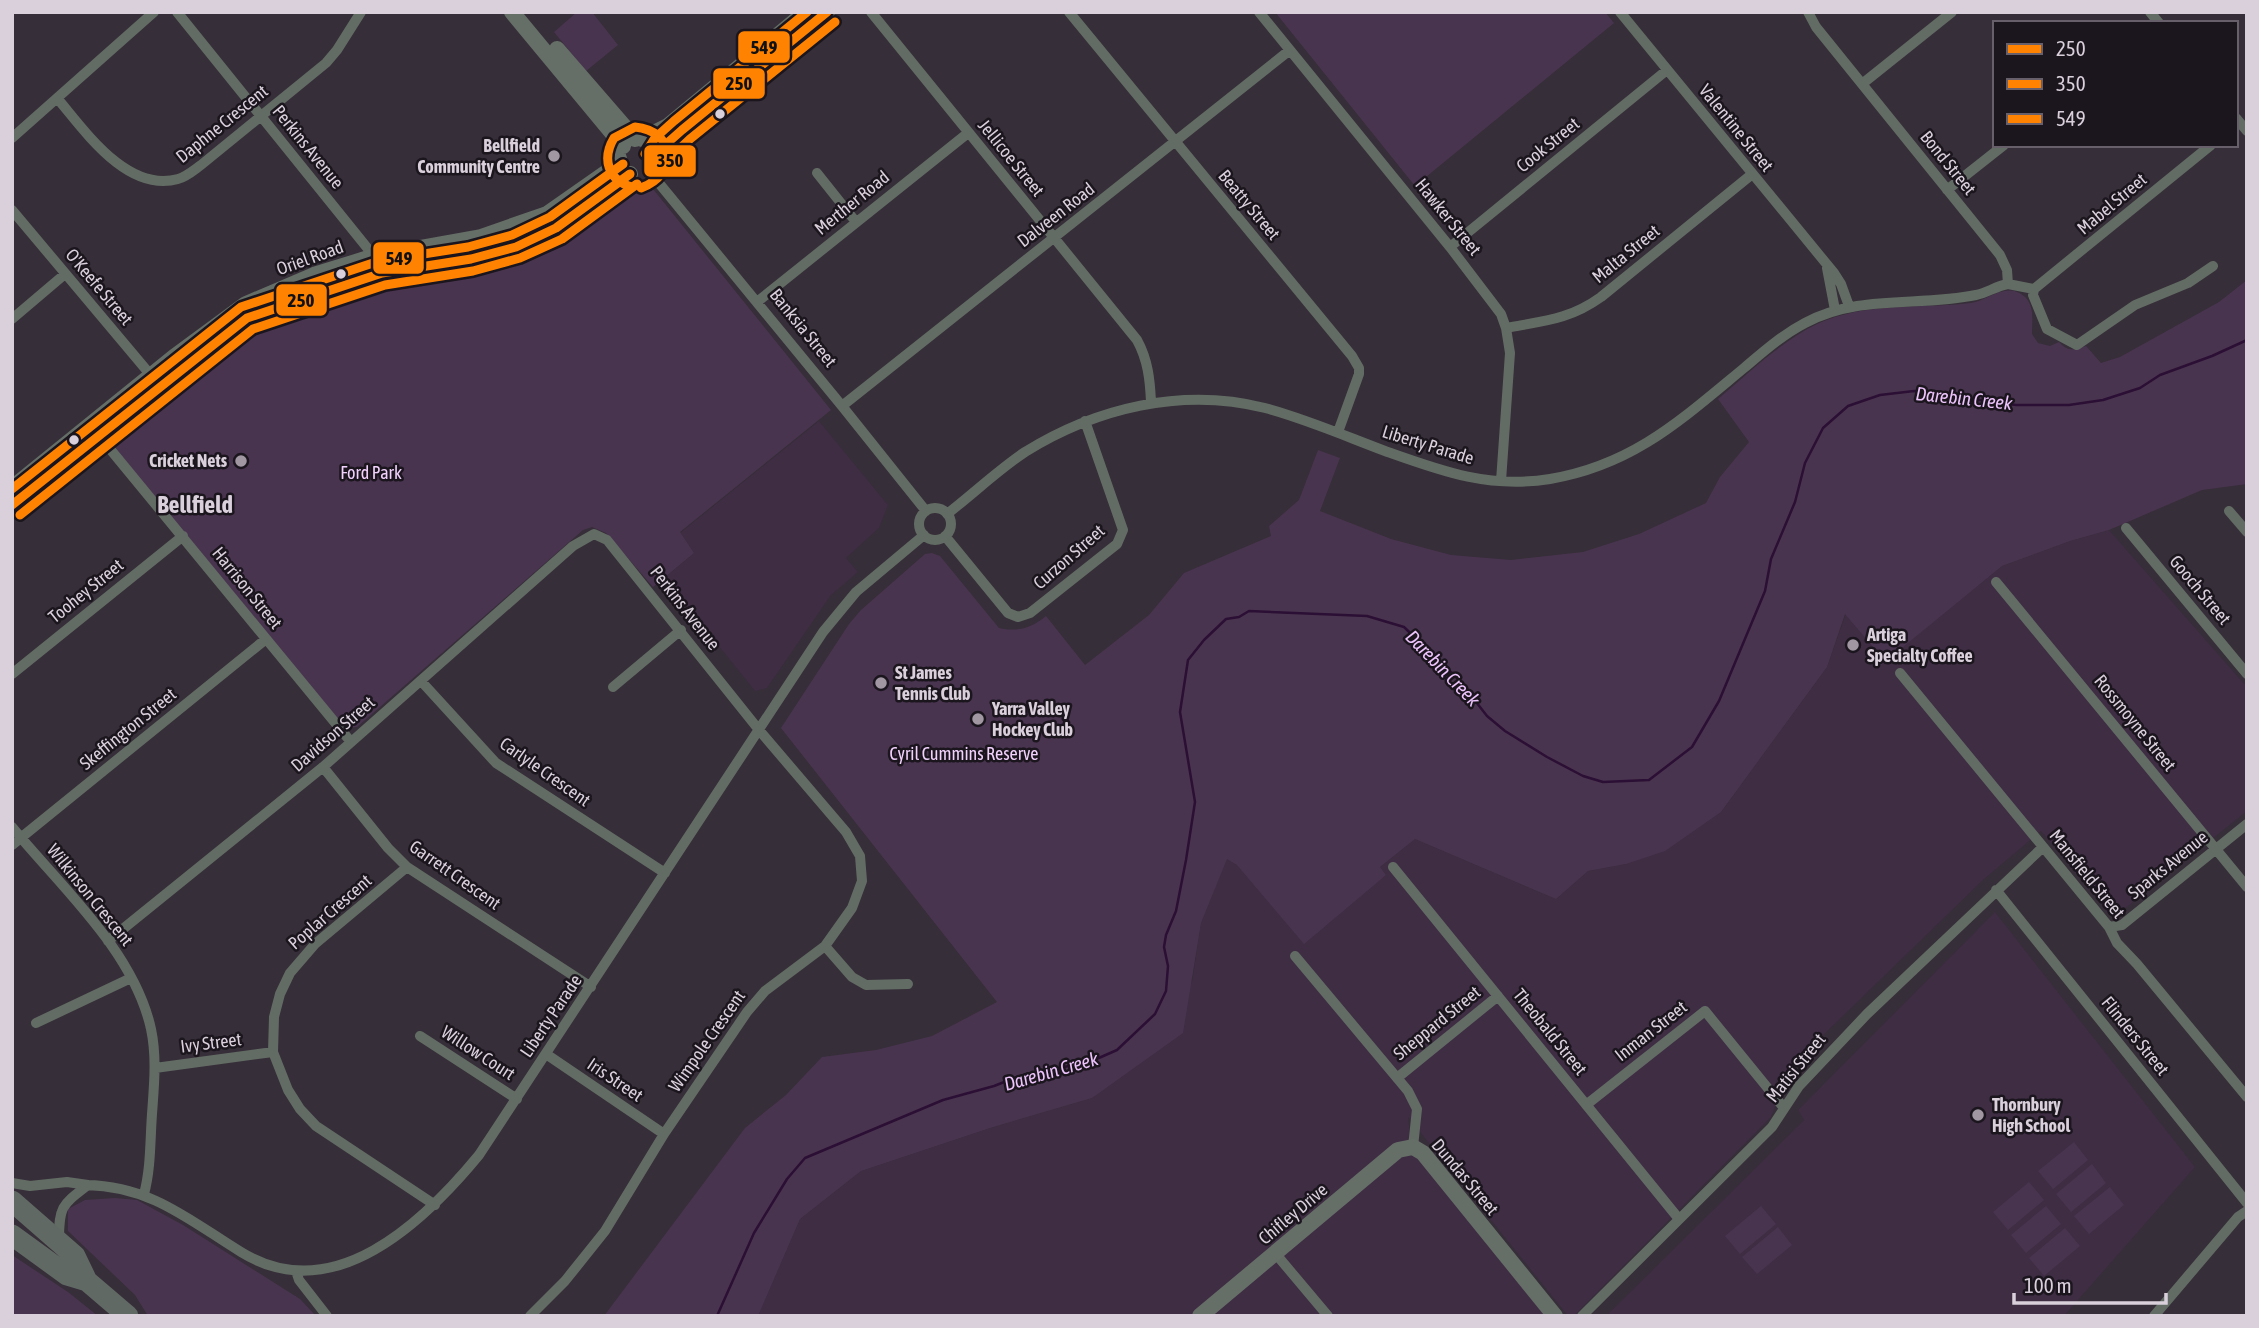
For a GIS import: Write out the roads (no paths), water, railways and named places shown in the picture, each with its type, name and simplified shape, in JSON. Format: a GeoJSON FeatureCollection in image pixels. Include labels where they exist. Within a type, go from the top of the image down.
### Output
{"type":"FeatureCollection","features":[{"type":"Feature","properties":{"kind":"highway"},"geometry":{"type":"LineString","coordinates":[[12,1201],[75,1256],[87,1281]]}},
{"type":"Feature","properties":{"kind":"highway"},"geometry":{"type":"LineString","coordinates":[[12,1235],[67,1275],[87,1281],[128,1316]]}},
{"type":"Feature","properties":{"kind":"main road"},"geometry":{"type":"LineString","coordinates":[[512,12],[561,63],[630,146],[653,147],[652,166]]}},
{"type":"Feature","properties":{"kind":"main road"},"geometry":{"type":"LineString","coordinates":[[527,12],[561,63]]}},
{"type":"Feature","properties":{"kind":"main road","name":"Oriel Road"},"geometry":{"type":"LineString","coordinates":[[12,505],[95,430],[246,304],[314,275],[375,256],[481,237],[547,214],[607,172],[630,146],[668,125],[806,12]]}},
{"type":"Feature","properties":{"kind":"main road"},"geometry":{"type":"LineString","coordinates":[[630,146],[621,165],[630,174],[637,176],[652,166],[664,146],[682,130],[827,12]]}},
{"type":"Feature","properties":{"kind":"main road","name":"Oriel Road"},"geometry":{"type":"LineString","coordinates":[[156,381],[247,318],[382,273],[471,259],[516,247],[556,228],[630,174]]}},
{"type":"Feature","properties":{"kind":"main road","name":"Oriel Road"},"geometry":{"type":"LineString","coordinates":[[12,488],[95,430]]}},
{"type":"Feature","properties":{"kind":"main road","name":"Chifley Drive"},"geometry":{"type":"LineString","coordinates":[[1200,1316],[1398,1150],[1413,1147]]}},
{"type":"Feature","properties":{"kind":"main road","name":"Dundas Street"},"geometry":{"type":"LineString","coordinates":[[1413,1147],[1423,1153],[1555,1316]]}},
{"type":"Feature","properties":{"kind":"street"},"geometry":{"type":"LineString","coordinates":[[12,138],[154,12]]}},
{"type":"Feature","properties":{"kind":"street","name":"Perkins Avenue"},"geometry":{"type":"LineString","coordinates":[[177,12],[375,256],[382,273]]}},
{"type":"Feature","properties":{"kind":"street","name":"Daphne Crescent"},"geometry":{"type":"LineString","coordinates":[[57,98],[118,166],[149,178],[169,181],[181,178],[201,165],[331,58],[361,12]]}},
{"type":"Feature","properties":{"kind":"street","name":"Jellicoe Street"},"geometry":{"type":"LineString","coordinates":[[871,12],[1137,340],[1143,350],[1150,375],[1151,402]]}},
{"type":"Feature","properties":{"kind":"street","name":"Beatty Street"},"geometry":{"type":"LineString","coordinates":[[1069,12],[1352,356],[1359,368],[1357,384],[1338,432]]}},
{"type":"Feature","properties":{"kind":"street","name":"Hawker Street"},"geometry":{"type":"LineString","coordinates":[[1259,12],[1490,298],[1506,328],[1510,353],[1501,481]]}},
{"type":"Feature","properties":{"kind":"street","name":"Bond Street"},"geometry":{"type":"LineString","coordinates":[[1808,12],[1816,27],[2000,255],[2007,270],[2008,284]]}},
{"type":"Feature","properties":{"kind":"street"},"geometry":{"type":"LineString","coordinates":[[1862,84],[1952,12]]}},
{"type":"Feature","properties":{"kind":"street","name":"Valentine Street"},"geometry":{"type":"LineString","coordinates":[[1625,14],[1667,70],[1841,284],[1849,306]]}},
{"type":"Feature","properties":{"kind":"street","name":"Dalveen Road"},"geometry":{"type":"LineString","coordinates":[[842,405],[1290,50]]}},
{"type":"Feature","properties":{"kind":"street","name":"Cook Street"},"geometry":{"type":"LineString","coordinates":[[1450,247],[1667,70]]}},
{"type":"Feature","properties":{"kind":"street","name":"Merther Road"},"geometry":{"type":"LineString","coordinates":[[757,302],[968,133]]}},
{"type":"Feature","properties":{"kind":"street"},"geometry":{"type":"LineString","coordinates":[[1947,190],[2001,147]]}},
{"type":"Feature","properties":{"kind":"street","name":"Mabel Street"},"geometry":{"type":"LineString","coordinates":[[2034,289],[2209,147]]}},
{"type":"Feature","properties":{"kind":"street","name":"Banksia Street"},"geometry":{"type":"LineString","coordinates":[[652,166],[788,342],[926,511]]}},
{"type":"Feature","properties":{"kind":"street"},"geometry":{"type":"LineString","coordinates":[[817,173],[856,222]]}},
{"type":"Feature","properties":{"kind":"street","name":"Malta Street"},"geometry":{"type":"LineString","coordinates":[[1506,328],[1556,320],[1592,304],[1751,174]]}},
{"type":"Feature","properties":{"kind":"street","name":"O'Keefe Street"},"geometry":{"type":"LineString","coordinates":[[12,210],[156,381]]}},
{"type":"Feature","properties":{"kind":"street","name":"Valentine Street"},"geometry":{"type":"LineString","coordinates":[[1826,266],[1835,310]]}},
{"type":"Feature","properties":{"kind":"street"},"geometry":{"type":"LineString","coordinates":[[2008,284],[2034,289],[2033,295],[2047,329],[2077,345],[2135,305],[2188,283],[2213,266]]}},
{"type":"Feature","properties":{"kind":"street"},"geometry":{"type":"LineString","coordinates":[[12,319],[65,274]]}},
{"type":"Feature","properties":{"kind":"street","name":"Liberty Parade"},"geometry":{"type":"LineString","coordinates":[[947,514],[1023,453],[1085,421],[1151,402],[1210,401],[1262,408],[1338,432],[1429,468],[1461,477],[1527,481],[1574,474],[1636,450],[1674,426],[1793,330],[1835,310],[1849,306],[1975,295],[2008,284]]}},
{"type":"Feature","properties":{"kind":"street","name":"Curzon Street"},"geometry":{"type":"LineString","coordinates":[[945,536],[1008,613],[1018,617],[1030,613],[1117,544],[1123,530],[1085,421]]}},
{"type":"Feature","properties":{"kind":"street","name":"Harrison Street"},"geometry":{"type":"LineString","coordinates":[[95,430],[351,742]]}},
{"type":"Feature","properties":{"kind":"street"},"geometry":{"type":"LineString","coordinates":[[939,509],[947,514],[951,524],[945,536],[934,540],[924,535],[919,525],[926,511],[939,509]]}},
{"type":"Feature","properties":{"kind":"street"},"geometry":{"type":"LineString","coordinates":[[2230,511],[2247,532]]}},
{"type":"Feature","properties":{"kind":"street","name":"Gooch Street"},"geometry":{"type":"LineString","coordinates":[[2126,528],[2247,674]]}},
{"type":"Feature","properties":{"kind":"street","name":"Perkins Avenue"},"geometry":{"type":"LineString","coordinates":[[573,546],[594,534],[607,540],[758,730]]}},
{"type":"Feature","properties":{"kind":"street","name":"Liberty Parade"},"geometry":{"type":"LineString","coordinates":[[12,1183],[30,1186],[67,1182],[109,1185],[144,1194],[187,1217],[258,1262],[277,1269],[328,1269],[360,1258],[405,1229],[435,1205],[479,1155],[839,610],[876,574],[924,535]]}},
{"type":"Feature","properties":{"kind":"street","name":"Toohey Street"},"geometry":{"type":"LineString","coordinates":[[12,674],[183,536]]}},
{"type":"Feature","properties":{"kind":"street","name":"Davidson Street"},"geometry":{"type":"LineString","coordinates":[[108,941],[323,767],[573,546]]}},
{"type":"Feature","properties":{"kind":"street","name":"Rossmoyne Street"},"geometry":{"type":"LineString","coordinates":[[1996,582],[2247,887]]}},
{"type":"Feature","properties":{"kind":"street"},"geometry":{"type":"LineString","coordinates":[[613,687],[681,630]]}},
{"type":"Feature","properties":{"kind":"street","name":"Skeffington Street"},"geometry":{"type":"LineString","coordinates":[[17,842],[266,639]]}},
{"type":"Feature","properties":{"kind":"street","name":"Mansfield Street"},"geometry":{"type":"LineString","coordinates":[[1899,673],[2109,927],[2117,943],[2247,1097]]}},
{"type":"Feature","properties":{"kind":"street","name":"Carlyle Crescent"},"geometry":{"type":"LineString","coordinates":[[421,681],[496,763],[665,873]]}},
{"type":"Feature","properties":{"kind":"street","name":"Wimpole Crescent"},"geometry":{"type":"LineString","coordinates":[[530,1316],[565,1281],[605,1231],[664,1134],[747,1012],[765,991],[825,946],[852,908],[862,881],[860,856],[846,832],[758,730]]}},
{"type":"Feature","properties":{"kind":"street","name":"Garrett Crescent"},"geometry":{"type":"LineString","coordinates":[[323,767],[388,848],[407,867],[591,987]]}},
{"type":"Feature","properties":{"kind":"street","name":"Sparks Avenue"},"geometry":{"type":"LineString","coordinates":[[2109,927],[2122,926],[2247,824]]}},
{"type":"Feature","properties":{"kind":"street","name":"Wilkinson Crescent"},"geometry":{"type":"LineString","coordinates":[[12,827],[17,842],[108,941],[143,1002],[151,1030],[155,1068],[148,1176],[144,1194]]}},
{"type":"Feature","properties":{"kind":"street","name":"Matisi Street"},"geometry":{"type":"LineString","coordinates":[[1582,1316],[1772,1127],[1799,1086],[1843,1039],[2043,847]]}},
{"type":"Feature","properties":{"kind":"street","name":"Poplar Crescent"},"geometry":{"type":"LineString","coordinates":[[407,867],[315,944],[290,973],[280,994],[274,1017],[272,1052],[288,1090],[300,1109],[316,1126],[435,1205]]}},
{"type":"Feature","properties":{"kind":"street","name":"Theobald Street"},"geometry":{"type":"LineString","coordinates":[[1393,867],[1679,1219]]}},
{"type":"Feature","properties":{"kind":"street","name":"Flinders Street"},"geometry":{"type":"LineString","coordinates":[[1996,890],[2247,1203]]}},
{"type":"Feature","properties":{"kind":"street"},"geometry":{"type":"LineString","coordinates":[[825,946],[852,977],[866,985],[908,984]]}},
{"type":"Feature","properties":{"kind":"street","name":"Dundas Street"},"geometry":{"type":"LineString","coordinates":[[1295,956],[1408,1091],[1417,1109],[1413,1147]]}},
{"type":"Feature","properties":{"kind":"street"},"geometry":{"type":"LineString","coordinates":[[36,1023],[131,978]]}},
{"type":"Feature","properties":{"kind":"street","name":"Sheppard Street"},"geometry":{"type":"LineString","coordinates":[[1397,1078],[1498,996]]}},
{"type":"Feature","properties":{"kind":"street","name":"Inman Street"},"geometry":{"type":"LineString","coordinates":[[1586,1105],[1704,1011],[1784,1108]]}},
{"type":"Feature","properties":{"kind":"street","name":"Willow Court"},"geometry":{"type":"LineString","coordinates":[[420,1036],[517,1098]]}},
{"type":"Feature","properties":{"kind":"street","name":"Ivy Street"},"geometry":{"type":"LineString","coordinates":[[155,1068],[272,1052]]}},
{"type":"Feature","properties":{"kind":"street","name":"Iris Street"},"geometry":{"type":"LineString","coordinates":[[546,1054],[664,1134]]}},
{"type":"Feature","properties":{"kind":"street"},"geometry":{"type":"LineString","coordinates":[[59,1243],[59,1220],[64,1203],[86,1185]]}},
{"type":"Feature","properties":{"kind":"street"},"geometry":{"type":"LineString","coordinates":[[2154,1316],[2238,1217],[2247,1211]]}},
{"type":"Feature","properties":{"kind":"street"},"geometry":{"type":"LineString","coordinates":[[1275,1253],[1328,1316]]}},
{"type":"Feature","properties":{"kind":"street"},"geometry":{"type":"LineString","coordinates":[[296,1271],[299,1280],[327,1316]]}},
{"type":"Feature","properties":{"kind":"waterway","name":"Darebin Creek"},"geometry":{"type":"LineString","coordinates":[[717,1316],[754,1233],[787,1179],[805,1158],[943,1100],[1017,1077],[1092,1061],[1117,1050],[1155,1014],[1166,991],[1168,966],[1164,947],[1176,911],[1195,802],[1180,712],[1188,660],[1226,619],[1239,617],[1249,611],[1367,616],[1404,627],[1459,680],[1487,716],[1505,731],[1583,776],[1603,782],[1649,780],[1692,747],[1719,701],[1765,591],[1771,559],[1795,502],[1805,463],[1823,428],[1848,406],[1880,395],[1914,391],[2016,405],[2069,405],[2103,400],[2140,388],[2160,375],[2247,340]]}},
{"type":"Feature","properties":{"kind":"place","name":"Bellfield Community Centre"},"geometry":{"type":"Point","coordinates":[554,156]}},
{"type":"Feature","properties":{"kind":"place","name":"Cricket Nets"},"geometry":{"type":"Point","coordinates":[241,461]}},
{"type":"Feature","properties":{"kind":"place","name":"Artiga Specialty Coffee"},"geometry":{"type":"Point","coordinates":[1853,645]}},
{"type":"Feature","properties":{"kind":"place","name":"St James Tennis Club"},"geometry":{"type":"Point","coordinates":[881,683]}},
{"type":"Feature","properties":{"kind":"place","name":"Yarra Valley Hockey Club"},"geometry":{"type":"Point","coordinates":[978,719]}},
{"type":"Feature","properties":{"kind":"place","name":"Thornbury High School"},"geometry":{"type":"Point","coordinates":[1978,1115]}},
{"type":"Feature","properties":{"kind":"district","name":"Bellfield"},"geometry":{"type":"Point","coordinates":[195,505]}},
{"type":"Feature","properties":{"kind":"park label","name":"Ford Park"},"geometry":{"type":"Point","coordinates":[371,473]}},
{"type":"Feature","properties":{"kind":"park label","name":"Cyril Cummins Reserve"},"geometry":{"type":"Point","coordinates":[964,754]}}]}
